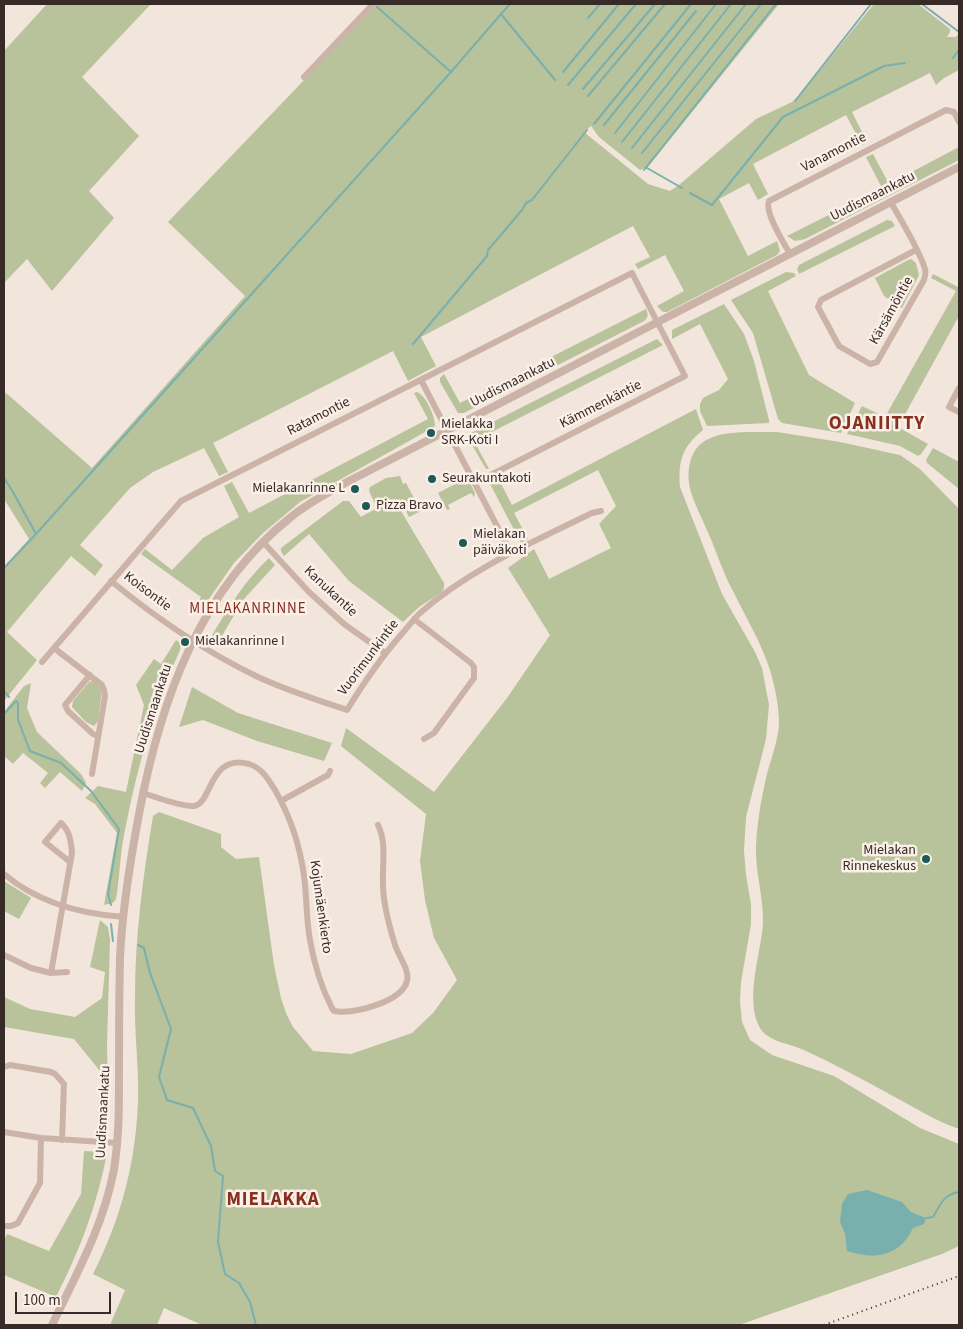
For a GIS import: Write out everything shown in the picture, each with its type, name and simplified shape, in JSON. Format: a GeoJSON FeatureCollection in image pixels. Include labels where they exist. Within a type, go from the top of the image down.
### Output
{"type":"FeatureCollection","features":[{"type":"Feature","properties":{"kind":"street"},"geometry":{"type":"LineString","coordinates":[[304,77],[373,4]]}},
{"type":"Feature","properties":{"kind":"street","name":"Vanamontie"},"geometry":{"type":"LineString","coordinates":[[790,254],[769,213],[769,201],[946,110],[954,112],[959,122]]}},
{"type":"Feature","properties":{"kind":"street","name":"Uudismaankatu"},"geometry":{"type":"LineString","coordinates":[[52,1325],[98,1227],[108,1196],[118,1143],[120,956],[134,837],[155,740],[164,712],[193,640],[217,597],[263,542],[293,515],[316,499],[959,167]]}},
{"type":"Feature","properties":{"kind":"street","name":"Kärsämöntie"},"geometry":{"type":"LineString","coordinates":[[890,201],[916,250],[925,268],[924,280],[877,362],[870,364],[839,346],[818,307],[821,300],[916,250]]}},
{"type":"Feature","properties":{"kind":"street","name":"Ratamontie"},"geometry":{"type":"LineString","coordinates":[[42,662],[181,501],[632,273],[658,323]]}},
{"type":"Feature","properties":{"kind":"street","name":"Kämmenkäntie"},"geometry":{"type":"LineString","coordinates":[[475,483],[685,376],[658,323]]}},
{"type":"Feature","properties":{"kind":"street"},"geometry":{"type":"LineString","coordinates":[[421,380],[511,554]]}},
{"type":"Feature","properties":{"kind":"street"},"geometry":{"type":"LineString","coordinates":[[959,388],[949,406],[959,412]]}},
{"type":"Feature","properties":{"kind":"street","name":"Vuorimunkintie"},"geometry":{"type":"LineString","coordinates":[[347,710],[385,653],[414,619],[450,589],[511,554],[592,513],[601,511]]}},
{"type":"Feature","properties":{"kind":"street","name":"Kanukantie"},"geometry":{"type":"LineString","coordinates":[[263,542],[309,592],[337,617],[385,653]]}},
{"type":"Feature","properties":{"kind":"street","name":"Koisontie"},"geometry":{"type":"LineString","coordinates":[[111,581],[193,640],[258,677],[347,710]]}},
{"type":"Feature","properties":{"kind":"street"},"geometry":{"type":"LineString","coordinates":[[414,619],[471,663],[475,672],[474,678],[434,733],[424,739]]}},
{"type":"Feature","properties":{"kind":"street"},"geometry":{"type":"LineString","coordinates":[[54,648],[102,685],[104,690],[92,774]]}},
{"type":"Feature","properties":{"kind":"street"},"geometry":{"type":"LineString","coordinates":[[90,676],[64,705],[86,728],[98,736]]}},
{"type":"Feature","properties":{"kind":"street","name":"Kojumäenkierto"},"geometry":{"type":"LineString","coordinates":[[143,793],[187,805],[198,805],[204,798],[216,774],[228,765],[247,764],[260,770],[272,784],[294,834],[301,860],[314,962],[327,998],[334,1011],[354,1012],[372,1006],[392,996],[407,982],[406,972],[396,946],[385,902],[383,886],[383,836],[378,825]]}},
{"type":"Feature","properties":{"kind":"street"},"geometry":{"type":"LineString","coordinates":[[281,801],[328,774],[330,771]]}},
{"type":"Feature","properties":{"kind":"street"},"geometry":{"type":"LineString","coordinates":[[52,973],[72,853],[68,831],[61,823],[45,842],[70,862]]}},
{"type":"Feature","properties":{"kind":"street"},"geometry":{"type":"LineString","coordinates":[[4,874],[15,884],[34,895],[63,908],[124,918]]}},
{"type":"Feature","properties":{"kind":"street"},"geometry":{"type":"LineString","coordinates":[[4,955],[38,971],[52,973],[67,972]]}},
{"type":"Feature","properties":{"kind":"street"},"geometry":{"type":"LineString","coordinates":[[4,1067],[10,1065],[51,1072],[64,1084],[62,1140]]}},
{"type":"Feature","properties":{"kind":"street"},"geometry":{"type":"LineString","coordinates":[[4,1132],[41,1138],[118,1143]]}},
{"type":"Feature","properties":{"kind":"street"},"geometry":{"type":"LineString","coordinates":[[4,1226],[18,1223],[40,1183],[41,1138]]}},
{"type":"Feature","properties":{"kind":"green space"},"geometry":{"type":"Polygon","coordinates":[[[47,4],[151,4],[82,77],[139,136],[89,191],[114,218],[52,291],[27,259],[4,283],[4,51],[47,4]]]}},
{"type":"Feature","properties":{"kind":"green space"},"geometry":{"type":"Polygon","coordinates":[[[377,4],[779,4],[648,167],[640,170],[599,137],[591,126],[584,132],[648,184],[670,191],[756,119],[792,102],[798,97],[874,4],[918,4],[950,29],[947,37],[956,37],[959,33],[959,70],[936,85],[930,73],[852,112],[867,142],[862,145],[846,115],[753,164],[768,194],[758,200],[749,183],[719,199],[748,256],[777,241],[780,251],[777,255],[667,312],[663,312],[657,306],[684,291],[665,255],[638,269],[635,264],[650,257],[633,226],[421,337],[436,366],[408,381],[393,351],[213,443],[228,472],[219,476],[204,448],[153,472],[130,488],[80,545],[103,565],[95,576],[71,556],[7,632],[37,660],[4,701],[4,567],[29,539],[4,499],[4,395],[6,393],[92,468],[245,296],[168,222],[377,4]]]}},
{"type":"Feature","properties":{"kind":"green space"},"geometry":{"type":"Polygon","coordinates":[[[959,147],[959,160],[805,239],[795,241],[787,236],[882,188],[866,157],[873,154],[889,184],[959,147]]]}},
{"type":"Feature","properties":{"kind":"green space"},"geometry":{"type":"Polygon","coordinates":[[[887,220],[892,221],[895,226],[799,274],[797,269],[799,265],[887,220]]]}},
{"type":"Feature","properties":{"kind":"green space"},"geometry":{"type":"Polygon","coordinates":[[[911,259],[916,263],[919,275],[902,308],[884,296],[875,278],[911,259]]]}},
{"type":"Feature","properties":{"kind":"green space"},"geometry":{"type":"Polygon","coordinates":[[[786,272],[794,273],[796,276],[768,291],[809,375],[855,403],[841,433],[782,423],[778,419],[753,333],[731,300],[786,272]]]}},
{"type":"Feature","properties":{"kind":"green space"},"geometry":{"type":"Polygon","coordinates":[[[933,274],[959,286],[959,316],[898,427],[928,444],[918,456],[900,446],[847,434],[862,406],[885,417],[956,291],[931,278],[933,274]]]}},
{"type":"Feature","properties":{"kind":"green space"},"geometry":{"type":"Polygon","coordinates":[[[724,304],[744,334],[754,361],[769,423],[707,426],[700,411],[700,404],[703,398],[719,390],[728,379],[700,324],[672,339],[672,330],[724,304]]]}},
{"type":"Feature","properties":{"kind":"green space"},"geometry":{"type":"Polygon","coordinates":[[[646,309],[648,315],[644,321],[464,413],[458,413],[440,382],[440,378],[444,374],[460,403],[646,309]]]}},
{"type":"Feature","properties":{"kind":"green space"},"geometry":{"type":"Polygon","coordinates":[[[657,339],[663,345],[474,441],[489,469],[486,469],[468,438],[471,433],[657,339]]]}},
{"type":"Feature","properties":{"kind":"green space"},"geometry":{"type":"Polygon","coordinates":[[[417,392],[429,406],[434,427],[300,502],[262,534],[234,563],[204,606],[196,606],[201,597],[141,554],[145,549],[172,570],[203,538],[239,517],[224,486],[232,482],[249,513],[428,419],[414,393],[417,392]]]}},
{"type":"Feature","properties":{"kind":"green space"},"geometry":{"type":"Polygon","coordinates":[[[696,409],[703,430],[690,442],[683,455],[680,470],[680,487],[722,594],[762,668],[769,705],[766,739],[746,817],[744,851],[751,904],[751,924],[741,982],[742,1022],[750,1040],[772,1055],[834,1076],[920,1128],[959,1144],[959,1246],[942,1254],[739,1325],[202,1325],[164,1308],[157,1325],[110,1325],[125,1290],[93,1274],[112,1232],[119,1211],[134,1146],[138,1100],[135,1010],[136,951],[153,816],[159,812],[221,834],[221,847],[236,859],[259,857],[274,965],[281,998],[293,1027],[313,1051],[351,1054],[412,1033],[433,1013],[457,980],[434,938],[425,900],[420,861],[426,814],[341,746],[346,728],[434,792],[507,698],[550,635],[508,568],[534,549],[549,579],[611,548],[599,524],[616,506],[598,470],[514,513],[528,539],[521,543],[489,482],[498,478],[512,505],[696,409]]]}},
{"type":"Feature","properties":{"kind":"green space"},"geometry":{"type":"Polygon","coordinates":[[[739,432],[777,432],[840,442],[900,455],[920,469],[959,509],[959,1129],[934,1118],[815,1055],[773,1039],[763,1032],[755,1017],[753,990],[763,924],[756,856],[757,838],[764,786],[776,745],[779,717],[770,670],[695,504],[690,488],[689,472],[690,463],[695,451],[703,442],[713,437],[739,432]]]}},
{"type":"Feature","properties":{"kind":"green space"},"geometry":{"type":"Polygon","coordinates":[[[933,448],[959,462],[959,489],[927,463],[926,460],[933,448]]]}},
{"type":"Feature","properties":{"kind":"green space"},"geometry":{"type":"Polygon","coordinates":[[[400,476],[403,484],[406,483],[421,511],[409,517],[401,501],[398,506],[444,583],[442,592],[419,607],[403,622],[349,581],[309,534],[284,556],[281,551],[281,548],[343,501],[349,501],[361,517],[377,508],[369,491],[370,487],[386,478],[400,476]]]}},
{"type":"Feature","properties":{"kind":"green space"},"geometry":{"type":"Polygon","coordinates":[[[466,480],[471,485],[475,493],[474,497],[471,493],[448,505],[450,509],[447,510],[438,493],[466,480]]]}},
{"type":"Feature","properties":{"kind":"green space"},"geometry":{"type":"Polygon","coordinates":[[[269,558],[275,565],[243,600],[216,646],[211,642],[211,637],[230,605],[269,558]]]}},
{"type":"Feature","properties":{"kind":"green space"},"geometry":{"type":"Polygon","coordinates":[[[176,640],[181,643],[180,650],[154,716],[135,784],[123,838],[116,899],[113,903],[104,905],[117,833],[95,804],[85,798],[98,786],[126,792],[144,705],[136,685],[154,659],[161,664],[176,640]]]}},
{"type":"Feature","properties":{"kind":"green space"},"geometry":{"type":"Polygon","coordinates":[[[92,681],[96,682],[102,690],[98,721],[94,726],[86,722],[72,707],[73,701],[92,681]]]}},
{"type":"Feature","properties":{"kind":"green space"},"geometry":{"type":"Polygon","coordinates":[[[31,683],[27,708],[37,732],[81,774],[86,783],[82,791],[60,772],[45,788],[40,783],[48,773],[23,753],[13,764],[4,756],[4,712],[24,686],[31,683]]]}},
{"type":"Feature","properties":{"kind":"green space"},"geometry":{"type":"Polygon","coordinates":[[[192,687],[238,713],[332,743],[324,761],[257,741],[203,720],[179,727],[192,687]]]}},
{"type":"Feature","properties":{"kind":"green space"},"geometry":{"type":"Polygon","coordinates":[[[4,881],[31,898],[19,919],[4,911],[4,881]]]}},
{"type":"Feature","properties":{"kind":"green space"},"geometry":{"type":"Polygon","coordinates":[[[100,920],[108,927],[110,940],[107,1045],[108,1104],[106,1129],[97,1134],[100,1071],[74,1039],[4,1027],[4,997],[30,1009],[75,1017],[102,998],[105,972],[90,967],[100,920]]]}},
{"type":"Feature","properties":{"kind":"green space"},"geometry":{"type":"Polygon","coordinates":[[[84,1151],[102,1152],[106,1158],[86,1229],[56,1297],[4,1275],[4,1241],[7,1234],[49,1251],[81,1194],[84,1151]]]}},
{"type":"Feature","properties":{"kind":"water"},"geometry":{"type":"Polygon","coordinates":[[[867,1190],[902,1202],[911,1212],[926,1218],[924,1224],[913,1228],[901,1245],[885,1254],[867,1255],[847,1251],[845,1234],[840,1222],[842,1204],[848,1194],[867,1190]]]}},
{"type":"Feature","properties":{"kind":"waterway"},"geometry":{"type":"LineString","coordinates":[[510,4],[501,14],[555,80]]}},
{"type":"Feature","properties":{"kind":"waterway"},"geometry":{"type":"LineString","coordinates":[[588,18],[600,4]]}},
{"type":"Feature","properties":{"kind":"waterway"},"geometry":{"type":"LineString","coordinates":[[563,72],[619,4]]}},
{"type":"Feature","properties":{"kind":"waterway"},"geometry":{"type":"LineString","coordinates":[[568,85],[636,4]]}},
{"type":"Feature","properties":{"kind":"waterway"},"geometry":{"type":"LineString","coordinates":[[583,89],[655,4]]}},
{"type":"Feature","properties":{"kind":"waterway"},"geometry":{"type":"LineString","coordinates":[[588,96],[665,4]]}},
{"type":"Feature","properties":{"kind":"waterway"},"geometry":{"type":"LineString","coordinates":[[594,124],[691,4]]}},
{"type":"Feature","properties":{"kind":"waterway"},"geometry":{"type":"LineString","coordinates":[[615,133],[716,4]]}},
{"type":"Feature","properties":{"kind":"waterway"},"geometry":{"type":"LineString","coordinates":[[622,142],[731,4]]}},
{"type":"Feature","properties":{"kind":"waterway"},"geometry":{"type":"LineString","coordinates":[[632,148],[746,4]]}},
{"type":"Feature","properties":{"kind":"waterway"},"geometry":{"type":"LineString","coordinates":[[642,153],[761,4]]}},
{"type":"Feature","properties":{"kind":"waterway"},"geometry":{"type":"LineString","coordinates":[[644,170],[776,4]]}},
{"type":"Feature","properties":{"kind":"waterway"},"geometry":{"type":"LineString","coordinates":[[795,101],[871,4]]}},
{"type":"Feature","properties":{"kind":"waterway"},"geometry":{"type":"LineString","coordinates":[[922,4],[959,32]]}},
{"type":"Feature","properties":{"kind":"waterway"},"geometry":{"type":"LineString","coordinates":[[377,7],[451,72],[501,14]]}},
{"type":"Feature","properties":{"kind":"waterway"},"geometry":{"type":"LineString","coordinates":[[604,125],[696,11]]}},
{"type":"Feature","properties":{"kind":"waterway"},"geometry":{"type":"LineString","coordinates":[[953,58],[959,50]]}},
{"type":"Feature","properties":{"kind":"waterway"},"geometry":{"type":"LineString","coordinates":[[690,193],[712,205],[783,117],[884,66],[905,63]]}},
{"type":"Feature","properties":{"kind":"waterway"},"geometry":{"type":"LineString","coordinates":[[36,534],[451,72]]}},
{"type":"Feature","properties":{"kind":"waterway"},"geometry":{"type":"LineString","coordinates":[[413,344],[487,256],[488,250],[526,203],[532,200],[587,130]]}},
{"type":"Feature","properties":{"kind":"waterway"},"geometry":{"type":"LineString","coordinates":[[647,168],[682,188]]}},
{"type":"Feature","properties":{"kind":"waterway"},"geometry":{"type":"LineString","coordinates":[[4,478],[36,534],[4,568]]}},
{"type":"Feature","properties":{"kind":"waterway"},"geometry":{"type":"LineString","coordinates":[[4,691],[9,697]]}},
{"type":"Feature","properties":{"kind":"waterway"},"geometry":{"type":"LineString","coordinates":[[4,714],[16,701],[18,703],[18,720],[30,751],[61,763],[91,791],[119,829],[108,894],[111,905]]}},
{"type":"Feature","properties":{"kind":"waterway"},"geometry":{"type":"LineString","coordinates":[[111,924],[113,941]]}},
{"type":"Feature","properties":{"kind":"waterway"},"geometry":{"type":"LineString","coordinates":[[138,945],[144,948],[150,973],[171,1029],[159,1077],[167,1100],[193,1108],[211,1146],[215,1171],[223,1176],[218,1242],[225,1274],[239,1283],[250,1302],[256,1325]]}},
{"type":"Feature","properties":{"kind":"waterway"},"geometry":{"type":"LineString","coordinates":[[926,1218],[933,1217],[949,1195],[959,1192]]}},
{"type":"Feature","properties":{"kind":"railway"},"geometry":{"type":"LineString","coordinates":[[824,1325],[959,1276]]}},
{"type":"Feature","properties":{"kind":"place","name":"Mielakka SRK-Koti I"},"geometry":{"type":"Point","coordinates":[431,433]}},
{"type":"Feature","properties":{"kind":"place","name":"Seurakuntakoti"},"geometry":{"type":"Point","coordinates":[432,479]}},
{"type":"Feature","properties":{"kind":"place","name":"Mielakanrinne L"},"geometry":{"type":"Point","coordinates":[355,489]}},
{"type":"Feature","properties":{"kind":"place","name":"Pizza Bravo"},"geometry":{"type":"Point","coordinates":[366,506]}},
{"type":"Feature","properties":{"kind":"place","name":"Mielakan päiväkoti"},"geometry":{"type":"Point","coordinates":[463,543]}},
{"type":"Feature","properties":{"kind":"place","name":"Mielakanrinne I"},"geometry":{"type":"Point","coordinates":[185,642]}},
{"type":"Feature","properties":{"kind":"place","name":"Mielakan Rinnekeskus"},"geometry":{"type":"Point","coordinates":[926,859]}},
{"type":"Feature","properties":{"kind":"district","name":"OJANIITTY"},"geometry":{"type":"Point","coordinates":[877,425]}},
{"type":"Feature","properties":{"kind":"district","name":"MIELAKANRINNE"},"geometry":{"type":"Point","coordinates":[248,610]}},
{"type":"Feature","properties":{"kind":"district","name":"MIELAKKA"},"geometry":{"type":"Point","coordinates":[273,1201]}}]}
